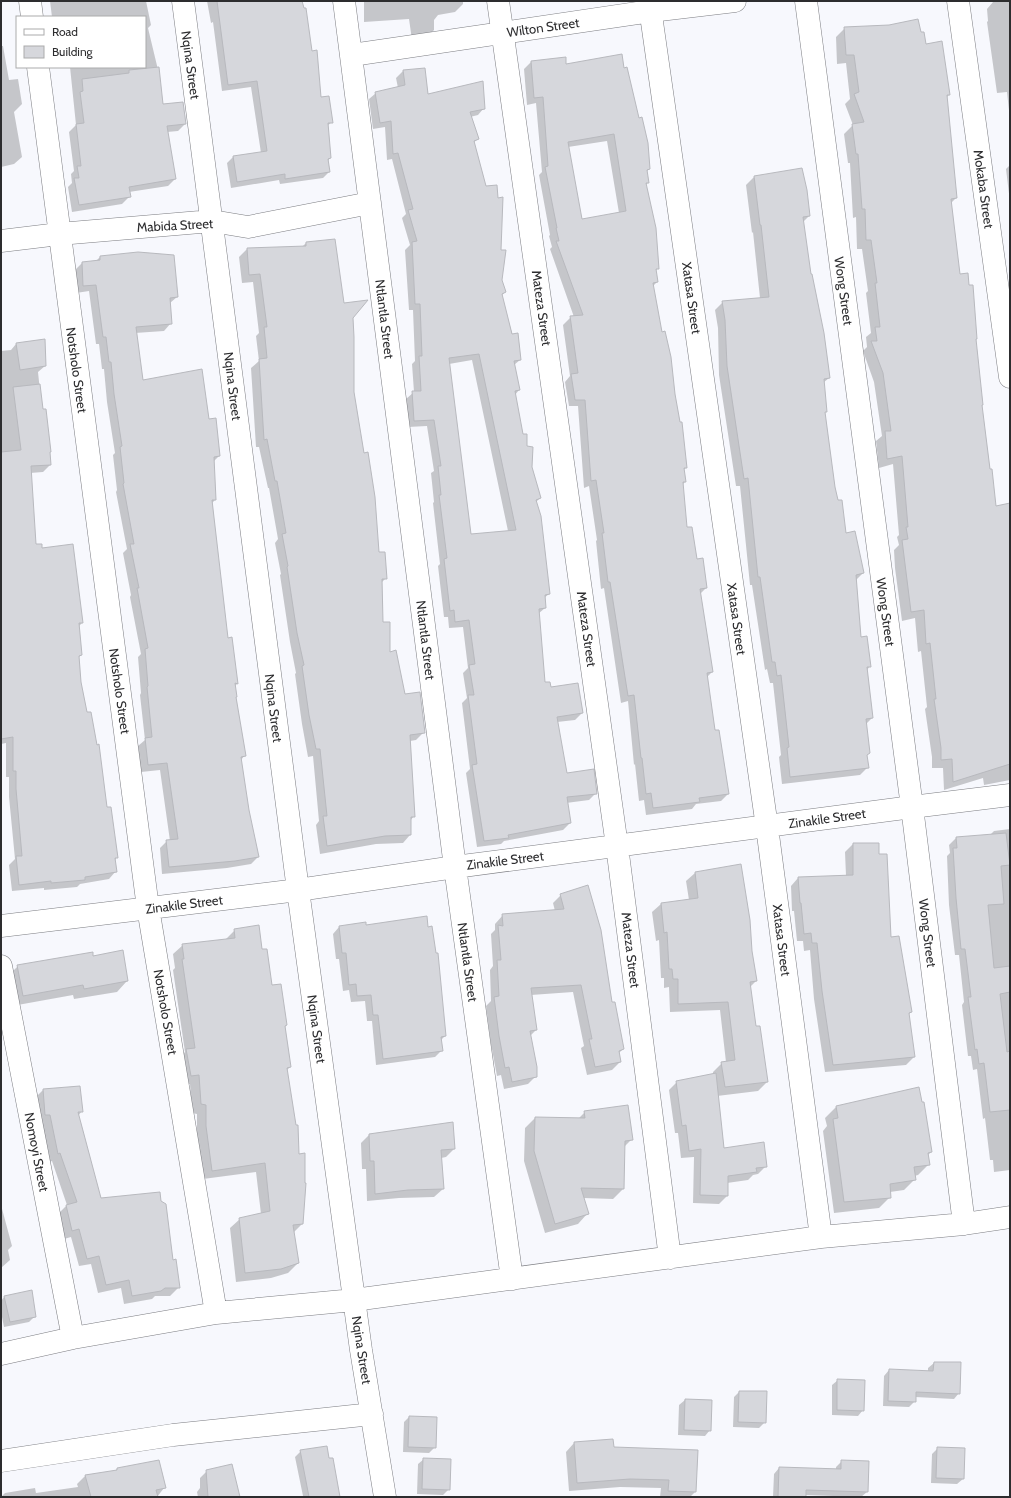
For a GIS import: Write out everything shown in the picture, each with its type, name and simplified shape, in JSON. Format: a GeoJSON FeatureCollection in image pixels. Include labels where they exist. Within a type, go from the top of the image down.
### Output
{"type":"FeatureCollection","features":[{"type":"Feature","properties":{"kind":"street"},"geometry":{"type":"LineString","coordinates":[[30,1],[32,16]]}},
{"type":"Feature","properties":{"kind":"street","name":"Nqina Street"},"geometry":{"type":"LineString","coordinates":[[183,1],[298,890],[354,1300],[385,1497]]}},
{"type":"Feature","properties":{"kind":"street","name":"Ntlantla Street"},"geometry":{"type":"LineString","coordinates":[[344,1],[455,867],[512,1279]]}},
{"type":"Feature","properties":{"kind":"street","name":"Mateza Street"},"geometry":{"type":"LineString","coordinates":[[498,1],[617,846],[670,1258]]}},
{"type":"Feature","properties":{"kind":"street","name":"Wilton Street"},"geometry":{"type":"LineString","coordinates":[[352,55],[503,33],[650,6],[735,1]]}},
{"type":"Feature","properties":{"kind":"street","name":"Wong Street"},"geometry":{"type":"LineString","coordinates":[[806,1],[912,807],[964,1224]]}},
{"type":"Feature","properties":{"kind":"street","name":"Mokaba Street"},"geometry":{"type":"LineString","coordinates":[[958,1],[1010,377]]}},
{"type":"Feature","properties":{"kind":"street","name":"Xatasa Street"},"geometry":{"type":"LineString","coordinates":[[650,6],[767,827],[821,1237]]}},
{"type":"Feature","properties":{"kind":"street","name":"Notsholo Street"},"geometry":{"type":"LineString","coordinates":[[38,68],[148,908],[216,1313]]}},
{"type":"Feature","properties":{"kind":"street","name":"Mabida Street"},"geometry":{"type":"LineString","coordinates":[[1,241],[59,234],[212,221],[248,227],[370,203]]}},
{"type":"Feature","properties":{"kind":"street","name":"Zinakile Street"},"geometry":{"type":"LineString","coordinates":[[1,926],[298,890],[455,867],[1010,795]]}},
{"type":"Feature","properties":{"kind":"street","name":"Nomoyi Street"},"geometry":{"type":"LineString","coordinates":[[1,966],[73,1338]]}},
{"type":"Feature","properties":{"kind":"street"},"geometry":{"type":"LineString","coordinates":[[1,1354],[73,1338],[216,1313],[354,1300],[821,1237],[964,1224],[1010,1217]]}},
{"type":"Feature","properties":{"kind":"street"},"geometry":{"type":"LineString","coordinates":[[1,1462],[173,1435],[372,1414]]}},
{"type":"Feature","properties":{"kind":"building"},"geometry":{"type":"Polygon","coordinates":[[[217,1],[302,1],[304,8],[306,8],[312,51],[317,50],[321,97],[329,96],[333,123],[328,123],[331,158],[328,159],[330,172],[285,179],[285,174],[237,182],[233,156],[267,151],[257,81],[228,85],[217,1]]]}},
{"type":"Feature","properties":{"kind":"building"},"geometry":{"type":"Polygon","coordinates":[[[918,19],[921,32],[924,32],[926,44],[942,41],[950,95],[947,95],[957,198],[951,199],[960,274],[968,273],[969,285],[973,285],[982,405],[996,506],[1010,503],[1010,764],[953,782],[952,759],[941,760],[941,748],[934,699],[936,699],[930,643],[926,644],[924,610],[911,612],[902,540],[908,539],[906,527],[908,527],[902,456],[887,459],[885,431],[891,431],[883,373],[871,341],[877,341],[875,327],[880,327],[875,283],[877,283],[871,240],[866,240],[865,209],[862,209],[858,154],[856,154],[852,124],[864,122],[854,94],[859,92],[854,55],[846,55],[844,27],[889,25],[918,19]]]}},
{"type":"Feature","properties":{"kind":"building"},"geometry":{"type":"Polygon","coordinates":[[[622,54],[624,68],[627,67],[639,118],[642,117],[648,143],[650,169],[647,170],[649,183],[646,183],[656,228],[659,269],[656,269],[658,282],[653,283],[662,332],[665,331],[671,357],[675,394],[680,422],[682,422],[687,468],[684,468],[686,482],[683,482],[687,527],[692,527],[697,559],[703,558],[707,588],[700,589],[713,672],[707,673],[715,730],[719,730],[729,794],[699,798],[700,802],[653,808],[651,793],[646,794],[634,695],[628,696],[610,582],[608,582],[602,533],[604,533],[596,480],[591,481],[585,400],[575,400],[571,374],[578,373],[570,316],[583,315],[556,241],[559,241],[545,167],[548,166],[543,97],[534,98],[531,61],[566,57],[566,64],[622,54]],[[614,134],[568,142],[582,219],[626,211],[614,134]]]}},
{"type":"Feature","properties":{"kind":"building"},"geometry":{"type":"Polygon","coordinates":[[[159,67],[163,104],[183,102],[186,124],[167,126],[176,179],[129,187],[131,197],[79,205],[74,178],[79,178],[77,166],[81,166],[76,124],[84,123],[80,92],[83,91],[82,79],[129,73],[129,70],[159,67]]]}},
{"type":"Feature","properties":{"kind":"building"},"geometry":{"type":"Polygon","coordinates":[[[425,68],[428,94],[483,81],[485,109],[470,112],[479,139],[474,141],[486,186],[497,185],[498,198],[503,197],[501,250],[506,250],[502,280],[506,292],[502,294],[512,334],[518,333],[521,360],[514,361],[520,390],[515,391],[523,434],[527,434],[527,446],[533,447],[532,467],[541,498],[536,500],[541,516],[550,594],[545,595],[546,608],[539,609],[545,682],[550,682],[551,687],[578,683],[583,713],[557,717],[567,773],[594,769],[597,794],[567,797],[571,823],[508,835],[509,838],[484,841],[472,765],[477,764],[468,695],[474,695],[469,665],[475,664],[469,620],[455,622],[454,610],[450,611],[444,559],[447,558],[439,495],[441,495],[438,466],[441,466],[434,420],[414,421],[412,391],[421,391],[419,356],[422,356],[420,304],[415,304],[412,242],[417,241],[408,210],[413,209],[398,153],[393,154],[391,121],[380,123],[375,92],[405,85],[403,70],[425,68]],[[479,354],[449,358],[471,534],[516,530],[479,354]]]}},
{"type":"Feature","properties":{"kind":"building"},"geometry":{"type":"Polygon","coordinates":[[[802,168],[807,190],[810,216],[803,217],[811,274],[824,333],[830,378],[824,379],[827,412],[825,412],[835,487],[838,500],[842,500],[846,533],[855,531],[864,573],[856,575],[861,637],[867,636],[871,667],[867,667],[873,718],[866,719],[870,753],[867,755],[869,768],[790,777],[787,748],[789,747],[781,675],[777,676],[775,662],[772,662],[760,577],[758,577],[748,478],[744,479],[727,366],[725,320],[722,301],[769,297],[754,176],[802,168]]]}},
{"type":"Feature","properties":{"kind":"building"},"geometry":{"type":"Polygon","coordinates":[[[335,239],[344,303],[368,300],[353,318],[354,392],[364,453],[368,452],[375,497],[379,552],[385,552],[387,579],[382,579],[383,622],[390,622],[390,652],[396,650],[405,694],[420,692],[425,733],[410,735],[415,817],[411,817],[411,835],[385,836],[327,846],[323,816],[327,816],[320,749],[316,749],[309,715],[302,666],[304,665],[297,633],[282,534],[286,533],[277,481],[275,481],[267,439],[264,440],[259,359],[267,358],[264,327],[267,327],[260,274],[249,275],[247,248],[306,246],[306,242],[335,239]]]}},
{"type":"Feature","properties":{"kind":"building"},"geometry":{"type":"Polygon","coordinates":[[[138,252],[174,255],[178,297],[170,298],[172,324],[136,327],[143,380],[202,369],[209,419],[216,418],[220,456],[214,457],[216,500],[212,500],[228,638],[232,637],[238,684],[235,683],[236,697],[246,756],[241,757],[249,810],[259,857],[235,861],[169,867],[166,840],[178,839],[167,763],[148,765],[145,738],[152,737],[145,649],[148,648],[137,588],[139,588],[130,544],[134,544],[123,484],[120,447],[122,446],[111,362],[109,362],[106,337],[103,337],[96,285],[83,286],[82,262],[100,260],[100,256],[138,252]]]}},
{"type":"Feature","properties":{"kind":"building"},"geometry":{"type":"Polygon","coordinates":[[[45,339],[46,366],[20,370],[16,343],[45,339]]]}},
{"type":"Feature","properties":{"kind":"building"},"geometry":{"type":"Polygon","coordinates":[[[40,384],[43,409],[46,409],[51,465],[31,466],[36,544],[42,544],[42,548],[73,544],[83,623],[79,623],[82,655],[79,656],[81,682],[87,712],[91,712],[97,745],[99,744],[107,807],[111,807],[118,858],[115,858],[117,872],[85,877],[85,880],[51,883],[51,881],[19,885],[16,856],[22,856],[16,789],[16,771],[13,771],[13,737],[1,739],[1,452],[21,450],[13,387],[40,384]]]}},
{"type":"Feature","properties":{"kind":"building"},"geometry":{"type":"Polygon","coordinates":[[[1006,833],[1010,865],[1001,866],[1004,904],[988,905],[994,968],[1010,966],[1010,992],[1000,994],[1007,1052],[1010,1051],[1010,1110],[990,1112],[984,1063],[979,1064],[977,1049],[975,1050],[968,997],[971,997],[965,949],[961,949],[953,848],[957,848],[956,837],[1006,833]]]}},
{"type":"Feature","properties":{"kind":"building"},"geometry":{"type":"Polygon","coordinates":[[[853,843],[879,843],[879,854],[887,854],[891,937],[899,936],[912,1012],[909,1013],[915,1057],[833,1065],[822,991],[817,943],[812,943],[811,933],[804,934],[798,877],[853,875],[853,843]]]}},
{"type":"Feature","properties":{"kind":"building"},"geometry":{"type":"Polygon","coordinates":[[[741,864],[750,920],[752,951],[757,981],[750,982],[756,1026],[760,1026],[768,1082],[725,1087],[721,1062],[735,1060],[728,1002],[678,1004],[678,979],[673,979],[672,969],[669,969],[667,932],[664,933],[661,903],[698,898],[695,872],[741,864]]]}},
{"type":"Feature","properties":{"kind":"building"},"geometry":{"type":"Polygon","coordinates":[[[588,885],[601,930],[612,1002],[615,1002],[624,1049],[619,1051],[621,1062],[595,1067],[589,1039],[592,1039],[581,985],[531,988],[537,1030],[530,1031],[537,1067],[537,1077],[512,1082],[509,1067],[505,1068],[494,997],[499,996],[497,960],[501,960],[498,925],[503,926],[502,914],[564,909],[560,894],[588,885]]]}},
{"type":"Feature","properties":{"kind":"building"},"geometry":{"type":"Polygon","coordinates":[[[427,916],[428,927],[432,926],[436,953],[438,953],[446,1036],[441,1037],[443,1051],[383,1059],[378,1015],[373,1015],[371,995],[357,996],[356,984],[349,985],[346,953],[342,953],[339,926],[366,922],[366,925],[427,916]]]}},
{"type":"Feature","properties":{"kind":"building"},"geometry":{"type":"Polygon","coordinates":[[[259,925],[262,949],[267,949],[272,985],[281,984],[291,1067],[287,1068],[296,1125],[298,1125],[299,1154],[305,1153],[306,1183],[303,1224],[293,1225],[299,1263],[281,1269],[245,1273],[239,1218],[270,1211],[265,1163],[212,1171],[206,1126],[206,1105],[201,1104],[199,1075],[191,1076],[186,1049],[195,1048],[182,959],[184,959],[182,944],[235,938],[234,929],[259,925]]]}},
{"type":"Feature","properties":{"kind":"building"},"geometry":{"type":"Polygon","coordinates":[[[123,950],[128,981],[84,989],[83,985],[23,996],[17,965],[93,952],[93,956],[123,950]]]}},
{"type":"Feature","properties":{"kind":"building"},"geometry":{"type":"Polygon","coordinates":[[[716,1073],[724,1148],[764,1142],[767,1167],[756,1168],[757,1172],[728,1176],[728,1196],[700,1195],[701,1149],[689,1151],[686,1125],[682,1126],[676,1081],[716,1073]]]}},
{"type":"Feature","properties":{"kind":"building"},"geometry":{"type":"Polygon","coordinates":[[[80,1086],[83,1112],[78,1112],[101,1198],[160,1192],[161,1201],[166,1204],[173,1260],[176,1259],[180,1288],[165,1288],[161,1291],[132,1296],[129,1280],[106,1285],[99,1256],[87,1259],[79,1229],[72,1231],[66,1205],[77,1202],[60,1153],[58,1154],[50,1115],[45,1115],[43,1089],[80,1086]]]}},
{"type":"Feature","properties":{"kind":"building"},"geometry":{"type":"Polygon","coordinates":[[[919,1087],[922,1102],[924,1102],[932,1152],[928,1153],[930,1165],[914,1167],[916,1180],[890,1184],[891,1198],[844,1202],[833,1119],[838,1118],[836,1106],[919,1087]]]}},
{"type":"Feature","properties":{"kind":"building"},"geometry":{"type":"Polygon","coordinates":[[[628,1105],[633,1140],[625,1141],[624,1189],[581,1188],[589,1214],[555,1224],[534,1151],[535,1117],[585,1118],[584,1111],[628,1105]]]}},
{"type":"Feature","properties":{"kind":"building"},"geometry":{"type":"Polygon","coordinates":[[[453,1122],[455,1149],[441,1150],[444,1189],[408,1190],[375,1194],[374,1161],[370,1161],[369,1134],[453,1122]]]}},
{"type":"Feature","properties":{"kind":"building"},"geometry":{"type":"Polygon","coordinates":[[[32,1290],[36,1317],[10,1322],[4,1296],[32,1290]]]}},
{"type":"Feature","properties":{"kind":"building"},"geometry":{"type":"Polygon","coordinates":[[[934,1362],[961,1362],[960,1394],[916,1392],[916,1402],[888,1401],[889,1369],[933,1371],[934,1362]]]}},
{"type":"Feature","properties":{"kind":"building"},"geometry":{"type":"Polygon","coordinates":[[[837,1379],[865,1380],[864,1411],[837,1410],[837,1379]]]}},
{"type":"Feature","properties":{"kind":"building"},"geometry":{"type":"Polygon","coordinates":[[[739,1391],[767,1391],[766,1423],[738,1422],[739,1391]]]}},
{"type":"Feature","properties":{"kind":"building"},"geometry":{"type":"Polygon","coordinates":[[[685,1399],[712,1400],[711,1431],[684,1430],[685,1399]]]}},
{"type":"Feature","properties":{"kind":"building"},"geometry":{"type":"Polygon","coordinates":[[[409,1416],[437,1417],[436,1448],[408,1447],[409,1416]]]}},
{"type":"Feature","properties":{"kind":"building"},"geometry":{"type":"Polygon","coordinates":[[[613,1439],[614,1447],[698,1450],[696,1492],[668,1491],[669,1480],[630,1479],[577,1483],[574,1442],[613,1439]]]}},
{"type":"Feature","properties":{"kind":"building"},"geometry":{"type":"Polygon","coordinates":[[[327,1446],[329,1458],[333,1458],[340,1497],[309,1497],[300,1450],[327,1446]]]}},
{"type":"Feature","properties":{"kind":"building"},"geometry":{"type":"Polygon","coordinates":[[[937,1447],[965,1448],[964,1479],[936,1478],[937,1447]]]}},
{"type":"Feature","properties":{"kind":"building"},"geometry":{"type":"Polygon","coordinates":[[[423,1458],[451,1459],[450,1490],[422,1489],[423,1458]]]}},
{"type":"Feature","properties":{"kind":"building"},"geometry":{"type":"Polygon","coordinates":[[[159,1460],[166,1488],[156,1490],[158,1497],[91,1497],[85,1475],[117,1470],[117,1468],[159,1460]]]}},
{"type":"Feature","properties":{"kind":"building"},"geometry":{"type":"Polygon","coordinates":[[[841,1460],[869,1461],[868,1492],[806,1490],[806,1497],[778,1497],[779,1467],[841,1469],[841,1460]]]}},
{"type":"Feature","properties":{"kind":"building"},"geometry":{"type":"Polygon","coordinates":[[[232,1464],[240,1497],[208,1497],[206,1470],[232,1464]]]}}]}
